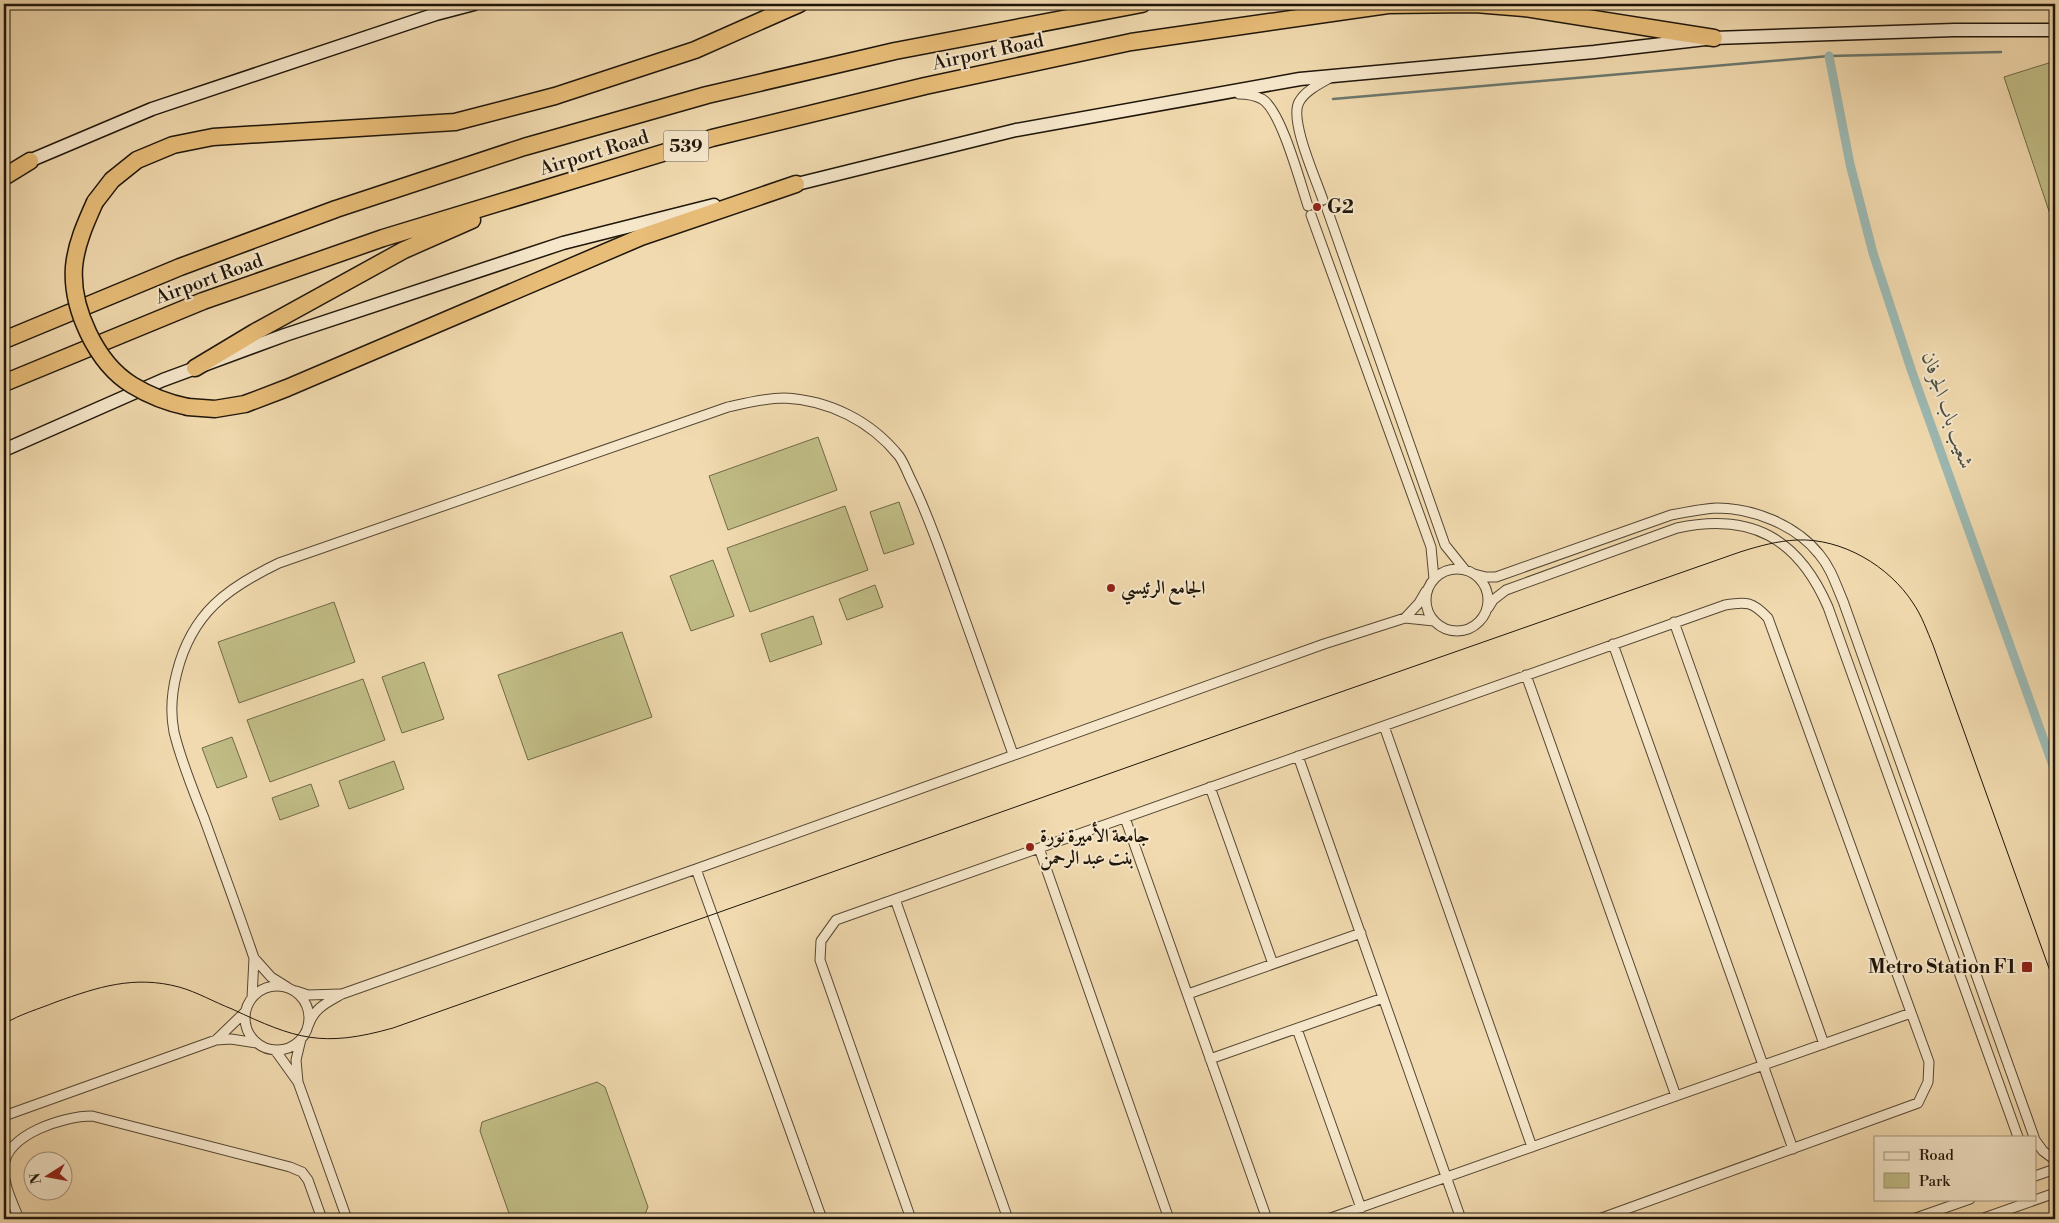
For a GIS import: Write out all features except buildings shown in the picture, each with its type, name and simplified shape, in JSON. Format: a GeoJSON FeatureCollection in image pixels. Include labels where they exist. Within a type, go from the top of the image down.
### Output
{"type":"FeatureCollection","features":[{"type":"Feature","properties":{"kind":"highway"},"geometry":{"type":"LineString","coordinates":[[796,184],[641,237],[288,388],[245,404],[215,409],[188,407],[157,398],[130,384],[107,363],[81,319],[75,290],[74,266],[80,236],[95,202],[112,180],[137,160],[173,145],[213,137],[455,122],[555,96],[695,50],[799,4]]}},
{"type":"Feature","properties":{"kind":"highway","name":"Airport Road"},"geometry":{"type":"LineString","coordinates":[[4,340],[180,268],[336,209],[524,147],[707,94],[894,51],[1142,4]]}},
{"type":"Feature","properties":{"kind":"highway","name":"Airport Road"},"geometry":{"type":"LineString","coordinates":[[4,384],[203,301],[383,238],[549,187],[712,138],[934,84],[1131,42],[1390,4],[1476,4],[1524,8],[1714,38]]}},
{"type":"Feature","properties":{"kind":"highway"},"geometry":{"type":"LineString","coordinates":[[4,177],[30,160]]}},
{"type":"Feature","properties":{"kind":"highway"},"geometry":{"type":"LineString","coordinates":[[194,368],[255,332],[404,250],[549,187]]}},
{"type":"Feature","properties":{"kind":"main road"},"geometry":{"type":"LineString","coordinates":[[4,171],[152,109],[436,14],[474,4]]}},
{"type":"Feature","properties":{"kind":"main road"},"geometry":{"type":"LineString","coordinates":[[4,450],[194,368],[285,335],[563,244],[1016,130],[1300,79],[1584,54],[1714,38],[1954,30],[2055,30]]}},
{"type":"Feature","properties":{"kind":"street"},"geometry":{"type":"LineString","coordinates":[[1331,77],[1310,90],[1299,102],[1295,118],[1445,546],[1465,570]]}},
{"type":"Feature","properties":{"kind":"street"},"geometry":{"type":"LineString","coordinates":[[1224,93],[1251,94],[1263,99],[1275,113],[1431,547],[1434,579]]}},
{"type":"Feature","properties":{"kind":"street"},"geometry":{"type":"LineString","coordinates":[[1303,190],[1313,191],[1318,186]]}},
{"type":"Feature","properties":{"kind":"street"},"geometry":{"type":"LineString","coordinates":[[308,1026],[309,1016],[302,998],[271,977],[254,958],[184,765],[174,730],[172,704],[182,653],[194,628],[208,609],[228,592],[252,576],[279,563],[728,407],[759,400],[783,398],[808,400],[847,413],[882,438],[900,457],[935,536],[1012,754]]}},
{"type":"Feature","properties":{"kind":"street"},"geometry":{"type":"LineString","coordinates":[[1405,618],[1434,579],[1448,570],[1465,570],[1486,577],[1496,577],[1671,515],[1698,509],[1719,508],[1737,511],[1775,521],[1795,532],[1819,553],[1832,573],[2033,1136]]}},
{"type":"Feature","properties":{"kind":"street"},"geometry":{"type":"LineString","coordinates":[[1428,587],[1426,605],[1434,621],[1442,627],[1451,630],[1461,630],[1470,628],[1478,622],[1493,600],[1506,590],[1677,528],[1699,523],[1721,522],[1755,529],[1786,546],[1803,563],[1818,584],[1828,607],[2018,1136]]}},
{"type":"Feature","properties":{"kind":"street"},"geometry":{"type":"LineString","coordinates":[[1474,574],[1485,588],[1488,608]]}},
{"type":"Feature","properties":{"kind":"street"},"geometry":{"type":"LineString","coordinates":[[911,1219],[820,960],[821,941],[836,920],[1725,604],[1743,602],[1757,606],[1768,618],[1929,1062],[1928,1082],[1918,1103],[1599,1219]]}},
{"type":"Feature","properties":{"kind":"street"},"geometry":{"type":"LineString","coordinates":[[347,1219],[298,1082],[296,1060],[301,1039],[311,1015],[323,1005],[342,994],[696,870],[1012,754],[1324,644],[1405,618],[1434,621]]}},
{"type":"Feature","properties":{"kind":"street"},"geometry":{"type":"LineString","coordinates":[[1674,622],[1824,1044]]}},
{"type":"Feature","properties":{"kind":"street"},"geometry":{"type":"LineString","coordinates":[[1613,644],[1793,1148]]}},
{"type":"Feature","properties":{"kind":"street"},"geometry":{"type":"LineString","coordinates":[[1526,675],[1676,1096]]}},
{"type":"Feature","properties":{"kind":"street"},"geometry":{"type":"LineString","coordinates":[[1384,726],[1532,1147]]}},
{"type":"Feature","properties":{"kind":"street"},"geometry":{"type":"LineString","coordinates":[[1298,756],[1461,1219]]}},
{"type":"Feature","properties":{"kind":"street"},"geometry":{"type":"LineString","coordinates":[[1210,787],[1273,964]]}},
{"type":"Feature","properties":{"kind":"street"},"geometry":{"type":"LineString","coordinates":[[1125,818],[1267,1219]]}},
{"type":"Feature","properties":{"kind":"street"},"geometry":{"type":"LineString","coordinates":[[1039,848],[1169,1219]]}},
{"type":"Feature","properties":{"kind":"street"},"geometry":{"type":"LineString","coordinates":[[696,870],[822,1219]]}},
{"type":"Feature","properties":{"kind":"street"},"geometry":{"type":"LineString","coordinates":[[895,899],[1008,1219]]}},
{"type":"Feature","properties":{"kind":"street"},"geometry":{"type":"LineString","coordinates":[[1188,994],[1361,934]]}},
{"type":"Feature","properties":{"kind":"street"},"geometry":{"type":"LineString","coordinates":[[252,998],[254,958]]}},
{"type":"Feature","properties":{"kind":"street"},"geometry":{"type":"LineString","coordinates":[[216,1040],[245,1012],[252,998],[259,991],[267,987],[291,989],[308,995],[342,994]]}},
{"type":"Feature","properties":{"kind":"street"},"geometry":{"type":"LineString","coordinates":[[1210,1059],[1383,998]]}},
{"type":"Feature","properties":{"kind":"street"},"geometry":{"type":"LineString","coordinates":[[245,1012],[247,1029],[256,1043]]}},
{"type":"Feature","properties":{"kind":"street"},"geometry":{"type":"LineString","coordinates":[[1328,1219],[1911,1013]]}},
{"type":"Feature","properties":{"kind":"street"},"geometry":{"type":"LineString","coordinates":[[1297,1028],[1360,1208]]}},
{"type":"Feature","properties":{"kind":"street"},"geometry":{"type":"LineString","coordinates":[[4,1116],[216,1040],[232,1039],[256,1043],[265,1048],[275,1050],[284,1049],[301,1039]]}},
{"type":"Feature","properties":{"kind":"street"},"geometry":{"type":"LineString","coordinates":[[275,1050],[298,1082]]}},
{"type":"Feature","properties":{"kind":"street"},"geometry":{"type":"LineString","coordinates":[[19,1219],[6,1184],[4,1167],[12,1146],[28,1135],[69,1118],[92,1116],[290,1166],[302,1172],[308,1180],[322,1219]]}},
{"type":"Feature","properties":{"kind":"street"},"geometry":{"type":"LineString","coordinates":[[2036,1141],[2042,1151],[2055,1160]]}},
{"type":"Feature","properties":{"kind":"street"},"geometry":{"type":"LineString","coordinates":[[2036,1176],[2055,1169]]}},
{"type":"Feature","properties":{"kind":"street"},"geometry":{"type":"LineString","coordinates":[[2036,1200],[2055,1193]]}},
{"type":"Feature","properties":{"kind":"street"},"geometry":{"type":"LineString","coordinates":[[1913,1219],[1967,1200]]}},
{"type":"Feature","properties":{"kind":"street"},"geometry":{"type":"LineString","coordinates":[[1981,1219],[2035,1200]]}},
{"type":"Feature","properties":{"kind":"green space"},"geometry":{"type":"Polygon","coordinates":[[[2055,61],[2055,229],[2004,77],[2055,61]]]}},
{"type":"Feature","properties":{"kind":"green space"},"geometry":{"type":"Polygon","coordinates":[[[818,437],[837,490],[728,530],[709,476],[818,437]]]}},
{"type":"Feature","properties":{"kind":"green space"},"geometry":{"type":"Polygon","coordinates":[[[899,502],[914,544],[884,554],[870,512],[899,502]]]}},
{"type":"Feature","properties":{"kind":"green space"},"geometry":{"type":"Polygon","coordinates":[[[845,506],[868,570],[750,612],[727,548],[845,506]]]}},
{"type":"Feature","properties":{"kind":"green space"},"geometry":{"type":"Polygon","coordinates":[[[713,560],[734,616],[691,631],[670,576],[713,560]]]}},
{"type":"Feature","properties":{"kind":"green space"},"geometry":{"type":"Polygon","coordinates":[[[875,585],[883,607],[847,620],[839,599],[875,585]]]}},
{"type":"Feature","properties":{"kind":"green space"},"geometry":{"type":"Polygon","coordinates":[[[334,602],[355,662],[239,703],[218,642],[334,602]]]}},
{"type":"Feature","properties":{"kind":"green space"},"geometry":{"type":"Polygon","coordinates":[[[813,616],[822,644],[770,662],[761,634],[813,616]]]}},
{"type":"Feature","properties":{"kind":"green space"},"geometry":{"type":"Polygon","coordinates":[[[622,632],[652,717],[528,760],[498,675],[622,632]]]}},
{"type":"Feature","properties":{"kind":"green space"},"geometry":{"type":"Polygon","coordinates":[[[424,662],[444,719],[402,733],[382,677],[424,662]]]}},
{"type":"Feature","properties":{"kind":"green space"},"geometry":{"type":"Polygon","coordinates":[[[363,679],[385,740],[270,782],[247,720],[363,679]]]}},
{"type":"Feature","properties":{"kind":"green space"},"geometry":{"type":"Polygon","coordinates":[[[232,737],[247,777],[217,788],[202,748],[232,737]]]}},
{"type":"Feature","properties":{"kind":"green space"},"geometry":{"type":"Polygon","coordinates":[[[394,761],[404,789],[349,809],[339,781],[394,761]]]}},
{"type":"Feature","properties":{"kind":"green space"},"geometry":{"type":"Polygon","coordinates":[[[311,784],[319,806],[280,820],[272,798],[311,784]]]}},
{"type":"Feature","properties":{"kind":"green space"},"geometry":{"type":"Polygon","coordinates":[[[597,1082],[605,1087],[648,1207],[645,1214],[630,1219],[511,1219],[480,1131],[482,1122],[597,1082]]]}},
{"type":"Feature","properties":{"kind":"waterway"},"geometry":{"type":"LineString","coordinates":[[1333,99],[1829,56],[2001,52]]}},
{"type":"Feature","properties":{"kind":"waterway","name":"شعيب باب الجرفان"},"geometry":{"type":"LineString","coordinates":[[1829,56],[1850,164],[1873,253],[1912,372],[2055,771]]}},
{"type":"Feature","properties":{"kind":"tram line"},"geometry":{"type":"LineString","coordinates":[[4,1024],[16,1017],[102,987],[147,982],[186,989],[274,1027],[310,1037],[328,1039],[347,1038],[393,1028],[1740,552],[1782,541],[1797,540],[1831,544],[1863,557],[1891,577],[1916,608],[1933,645],[2055,985]]}},
{"type":"Feature","properties":{"kind":"place","name":"G2"},"geometry":{"type":"Point","coordinates":[1317,207]}},
{"type":"Feature","properties":{"kind":"place","name":"الجامع الرئيسي"},"geometry":{"type":"Point","coordinates":[1111,588]}},
{"type":"Feature","properties":{"kind":"place","name":"جامعة الأميرة نورة بنت عبد الرحمن"},"geometry":{"type":"Point","coordinates":[1030,847]}},
{"type":"Feature","properties":{"kind":"place","name":"Metro Station F1"},"geometry":{"type":"Point","coordinates":[2027,967]}}]}
